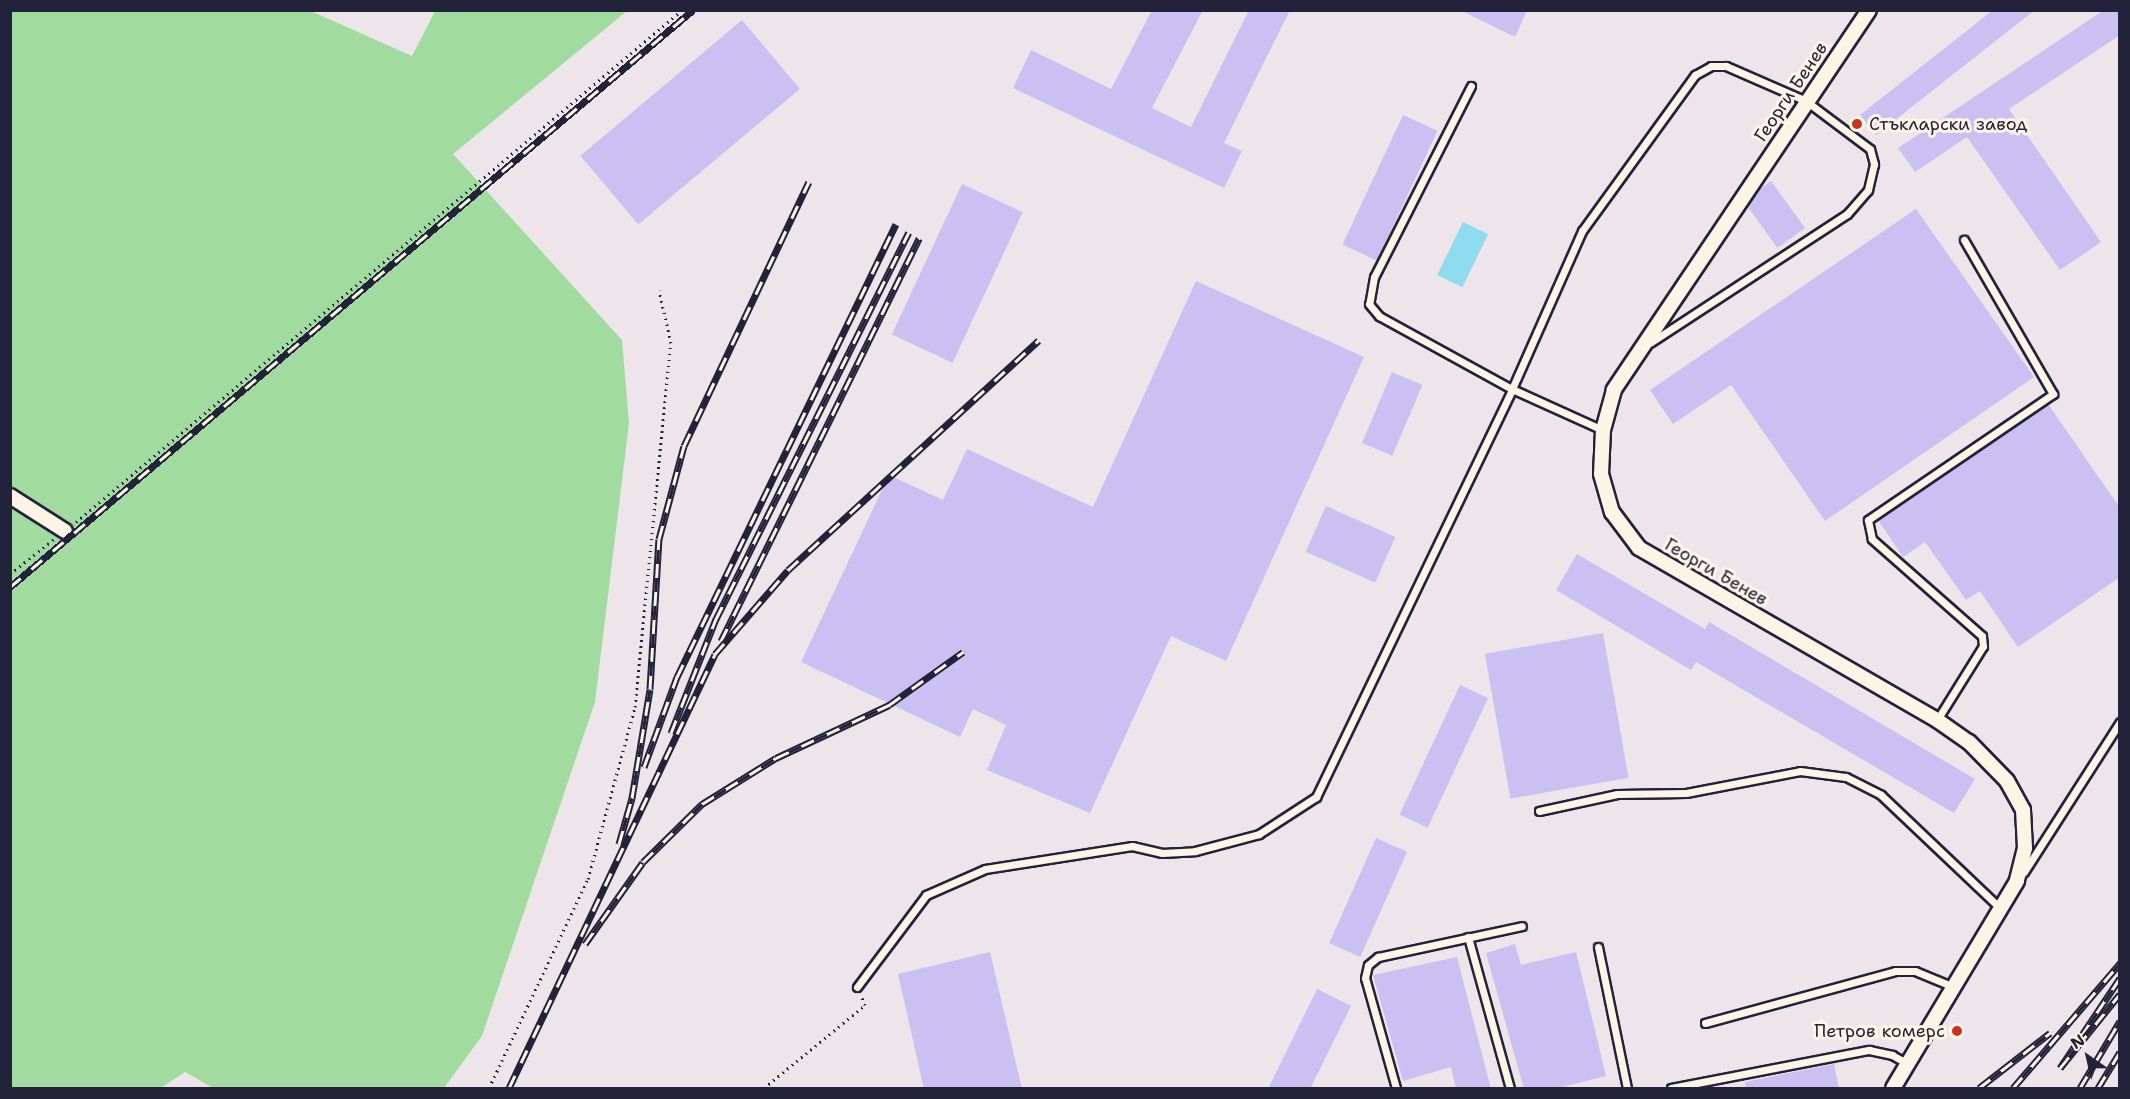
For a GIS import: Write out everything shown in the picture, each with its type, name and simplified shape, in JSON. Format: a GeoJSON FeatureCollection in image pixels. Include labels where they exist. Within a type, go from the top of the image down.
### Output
{"type":"FeatureCollection","features":[{"type":"Feature","properties":{"kind":"street","name":"Георги Бенев"},"geometry":{"type":"LineString","coordinates":[[1869,10],[1614,390],[1603,430],[1601,474],[1612,512],[1639,548],[1937,720],[1969,742],[2007,781],[2023,810],[2025,848],[2017,881],[1893,1089]]}},
{"type":"Feature","properties":{"kind":"street"},"geometry":{"type":"LineString","coordinates":[[10,496],[65,531]]}},
{"type":"Feature","properties":{"kind":"lane"},"geometry":{"type":"LineString","coordinates":[[857,987],[926,896],[986,869],[1132,846],[1162,853],[1195,851],[1259,834],[1316,797],[1512,389],[1582,231],[1695,75],[1711,66],[1726,66],[1806,101],[1870,148],[1874,164],[1868,190],[1847,214],[1642,348]]}},
{"type":"Feature","properties":{"kind":"lane"},"geometry":{"type":"LineString","coordinates":[[1471,86],[1374,277],[1369,304],[1379,316],[1512,389],[1603,430]]}},
{"type":"Feature","properties":{"kind":"lane"},"geometry":{"type":"LineString","coordinates":[[1937,720],[1983,646],[1982,636],[1872,539],[1868,520],[2053,394],[1964,240]]}},
{"type":"Feature","properties":{"kind":"lane"},"geometry":{"type":"LineString","coordinates":[[2017,881],[2120,722]]}},
{"type":"Feature","properties":{"kind":"lane"},"geometry":{"type":"LineString","coordinates":[[1539,811],[1617,794],[1686,793],[1800,771],[1846,777],[1881,795],[2001,909]]}},
{"type":"Feature","properties":{"kind":"lane"},"geometry":{"type":"LineString","coordinates":[[1396,1089],[1365,978],[1368,965],[1378,957],[1522,926]]}},
{"type":"Feature","properties":{"kind":"lane"},"geometry":{"type":"LineString","coordinates":[[1468,937],[1510,1089]]}},
{"type":"Feature","properties":{"kind":"lane"},"geometry":{"type":"LineString","coordinates":[[1598,947],[1627,1089]]}},
{"type":"Feature","properties":{"kind":"lane"},"geometry":{"type":"LineString","coordinates":[[1705,1023],[1895,970],[1915,971],[1954,987]]}},
{"type":"Feature","properties":{"kind":"lane"},"geometry":{"type":"LineString","coordinates":[[1671,1089],[1869,1050],[1892,1055],[1908,1064]]}},
{"type":"Feature","properties":{"kind":"path"},"geometry":{"type":"LineString","coordinates":[[10,574],[65,531],[682,10]]}},
{"type":"Feature","properties":{"kind":"path"},"geometry":{"type":"LineString","coordinates":[[489,1089],[588,879],[635,707],[672,343],[659,290]]}},
{"type":"Feature","properties":{"kind":"path"},"geometry":{"type":"LineString","coordinates":[[764,1089],[865,1005],[857,987]]}},
{"type":"Feature","properties":{"kind":"shaded area"},"geometry":{"type":"Polygon","coordinates":[[[311,11],[435,11],[412,56],[311,11]]]}},
{"type":"Feature","properties":{"kind":"shaded area"},"geometry":{"type":"Polygon","coordinates":[[[627,11],[2119,11],[2119,1088],[444,1088],[482,1036],[595,702],[622,340],[452,154],[627,11]]]}},
{"type":"Feature","properties":{"kind":"shaded area"},"geometry":{"type":"Polygon","coordinates":[[[185,1072],[213,1088],[161,1088],[185,1072]]]}},
{"type":"Feature","properties":{"kind":"green space"},"geometry":{"type":"Polygon","coordinates":[[[10,11],[311,11],[412,56],[435,11],[627,11],[453,154],[622,340],[629,423],[595,702],[482,1036],[444,1088],[213,1088],[185,1072],[161,1088],[11,1088],[10,11]]]}},
{"type":"Feature","properties":{"kind":"water"},"geometry":{"type":"Polygon","coordinates":[[[1463,222],[1488,234],[1462,287],[1437,275],[1463,222]]]}},
{"type":"Feature","properties":{"kind":"building"},"geometry":{"type":"Polygon","coordinates":[[[1152,10],[1203,10],[1152,108],[1191,127],[1249,10],[1290,10],[1224,143],[1242,151],[1224,188],[1013,88],[1031,50],[1111,89],[1152,10]]]}},
{"type":"Feature","properties":{"kind":"building"},"geometry":{"type":"Polygon","coordinates":[[[1460,10],[1527,10],[1515,37],[1460,10]]]}},
{"type":"Feature","properties":{"kind":"building"},"geometry":{"type":"Polygon","coordinates":[[[1993,10],[2035,10],[1876,135],[1860,115],[1993,10]]]}},
{"type":"Feature","properties":{"kind":"building"},"geometry":{"type":"Polygon","coordinates":[[[2104,10],[2120,10],[2120,35],[2009,109],[2101,242],[2060,270],[1967,137],[1915,172],[1898,148],[2104,10]]]}},
{"type":"Feature","properties":{"kind":"building"},"geometry":{"type":"Polygon","coordinates":[[[742,20],[800,89],[638,225],[580,156],[742,20]]]}},
{"type":"Feature","properties":{"kind":"building"},"geometry":{"type":"Polygon","coordinates":[[[1403,115],[1437,131],[1377,261],[1343,245],[1403,115]]]}},
{"type":"Feature","properties":{"kind":"building"},"geometry":{"type":"Polygon","coordinates":[[[1771,181],[1805,228],[1778,248],[1743,201],[1771,181]]]}},
{"type":"Feature","properties":{"kind":"building"},"geometry":{"type":"Polygon","coordinates":[[[962,184],[1023,212],[953,363],[892,334],[962,184]]]}},
{"type":"Feature","properties":{"kind":"building"},"geometry":{"type":"Polygon","coordinates":[[[1916,209],[2034,377],[1825,521],[1731,385],[1673,424],[1650,390],[1916,209]]]}},
{"type":"Feature","properties":{"kind":"building"},"geometry":{"type":"Polygon","coordinates":[[[1196,281],[1364,357],[1226,661],[1171,636],[1090,813],[987,770],[1006,725],[973,709],[960,737],[801,662],[889,475],[943,500],[967,449],[1093,507],[1196,281]]]}},
{"type":"Feature","properties":{"kind":"building"},"geometry":{"type":"Polygon","coordinates":[[[1392,372],[1422,385],[1392,456],[1362,443],[1392,372]]]}},
{"type":"Feature","properties":{"kind":"building"},"geometry":{"type":"Polygon","coordinates":[[[2048,404],[2120,508],[2120,577],[2018,647],[1980,591],[1966,600],[1925,542],[1903,557],[1878,520],[2048,404]]]}},
{"type":"Feature","properties":{"kind":"building"},"geometry":{"type":"Polygon","coordinates":[[[1326,506],[1395,537],[1375,583],[1306,552],[1326,506]]]}},
{"type":"Feature","properties":{"kind":"building"},"geometry":{"type":"Polygon","coordinates":[[[1577,554],[1705,629],[1709,622],[1975,779],[1954,813],[1696,662],[1691,670],[1556,590],[1577,554]]]}},
{"type":"Feature","properties":{"kind":"building"},"geometry":{"type":"Polygon","coordinates":[[[1603,633],[1629,778],[1510,799],[1485,654],[1603,633]]]}},
{"type":"Feature","properties":{"kind":"building"},"geometry":{"type":"Polygon","coordinates":[[[1460,685],[1488,698],[1428,828],[1400,815],[1460,685]]]}},
{"type":"Feature","properties":{"kind":"building"},"geometry":{"type":"Polygon","coordinates":[[[1376,838],[1407,852],[1360,957],[1329,943],[1376,838]]]}},
{"type":"Feature","properties":{"kind":"building"},"geometry":{"type":"Polygon","coordinates":[[[1515,944],[1521,965],[1576,952],[1606,1076],[1554,1089],[1524,1089],[1486,953],[1515,944]]]}},
{"type":"Feature","properties":{"kind":"building"},"geometry":{"type":"Polygon","coordinates":[[[990,952],[1022,1089],[924,1089],[898,974],[990,952]]]}},
{"type":"Feature","properties":{"kind":"building"},"geometry":{"type":"Polygon","coordinates":[[[1457,957],[1491,1089],[1456,1089],[1451,1067],[1403,1081],[1373,975],[1457,957]]]}},
{"type":"Feature","properties":{"kind":"building"},"geometry":{"type":"Polygon","coordinates":[[[1317,989],[1351,1006],[1310,1089],[1268,1089],[1317,989]]]}},
{"type":"Feature","properties":{"kind":"building"},"geometry":{"type":"Polygon","coordinates":[[[1834,1064],[1839,1089],[1746,1089],[1745,1082],[1834,1064]]]}},
{"type":"Feature","properties":{"kind":"railway"},"geometry":{"type":"LineString","coordinates":[[10,587],[693,10]]}},
{"type":"Feature","properties":{"kind":"railway"},"geometry":{"type":"LineString","coordinates":[[619,844],[632,798],[650,689],[659,539],[684,446],[809,182]]}},
{"type":"Feature","properties":{"kind":"railway"},"geometry":{"type":"LineString","coordinates":[[644,767],[677,677],[896,224]]}},
{"type":"Feature","properties":{"kind":"railway"},"geometry":{"type":"LineString","coordinates":[[671,733],[716,619],[909,232]]}},
{"type":"Feature","properties":{"kind":"railway"},"geometry":{"type":"LineString","coordinates":[[721,641],[919,238]]}},
{"type":"Feature","properties":{"kind":"railway"},"geometry":{"type":"LineString","coordinates":[[509,1088],[715,654],[788,570],[1039,340]]}},
{"type":"Feature","properties":{"kind":"railway"},"geometry":{"type":"LineString","coordinates":[[585,944],[643,862],[702,804],[776,758],[889,705],[963,652]]}},
{"type":"Feature","properties":{"kind":"railway"},"geometry":{"type":"LineString","coordinates":[[2013,1088],[2120,963]]}},
{"type":"Feature","properties":{"kind":"railway"},"geometry":{"type":"LineString","coordinates":[[2120,978],[2060,1068],[2120,994]]}},
{"type":"Feature","properties":{"kind":"railway"},"geometry":{"type":"LineString","coordinates":[[2080,1088],[2120,1021]]}},
{"type":"Feature","properties":{"kind":"railway"},"geometry":{"type":"LineString","coordinates":[[1979,1088],[2050,1033]]}},
{"type":"Feature","properties":{"kind":"railway"},"geometry":{"type":"LineString","coordinates":[[2098,1088],[2120,1052]]}},
{"type":"Feature","properties":{"kind":"place","name":"Стъкларски завод"},"geometry":{"type":"Point","coordinates":[1857,124]}},
{"type":"Feature","properties":{"kind":"place","name":"Петров комерс"},"geometry":{"type":"Point","coordinates":[1957,1031]}}]}
